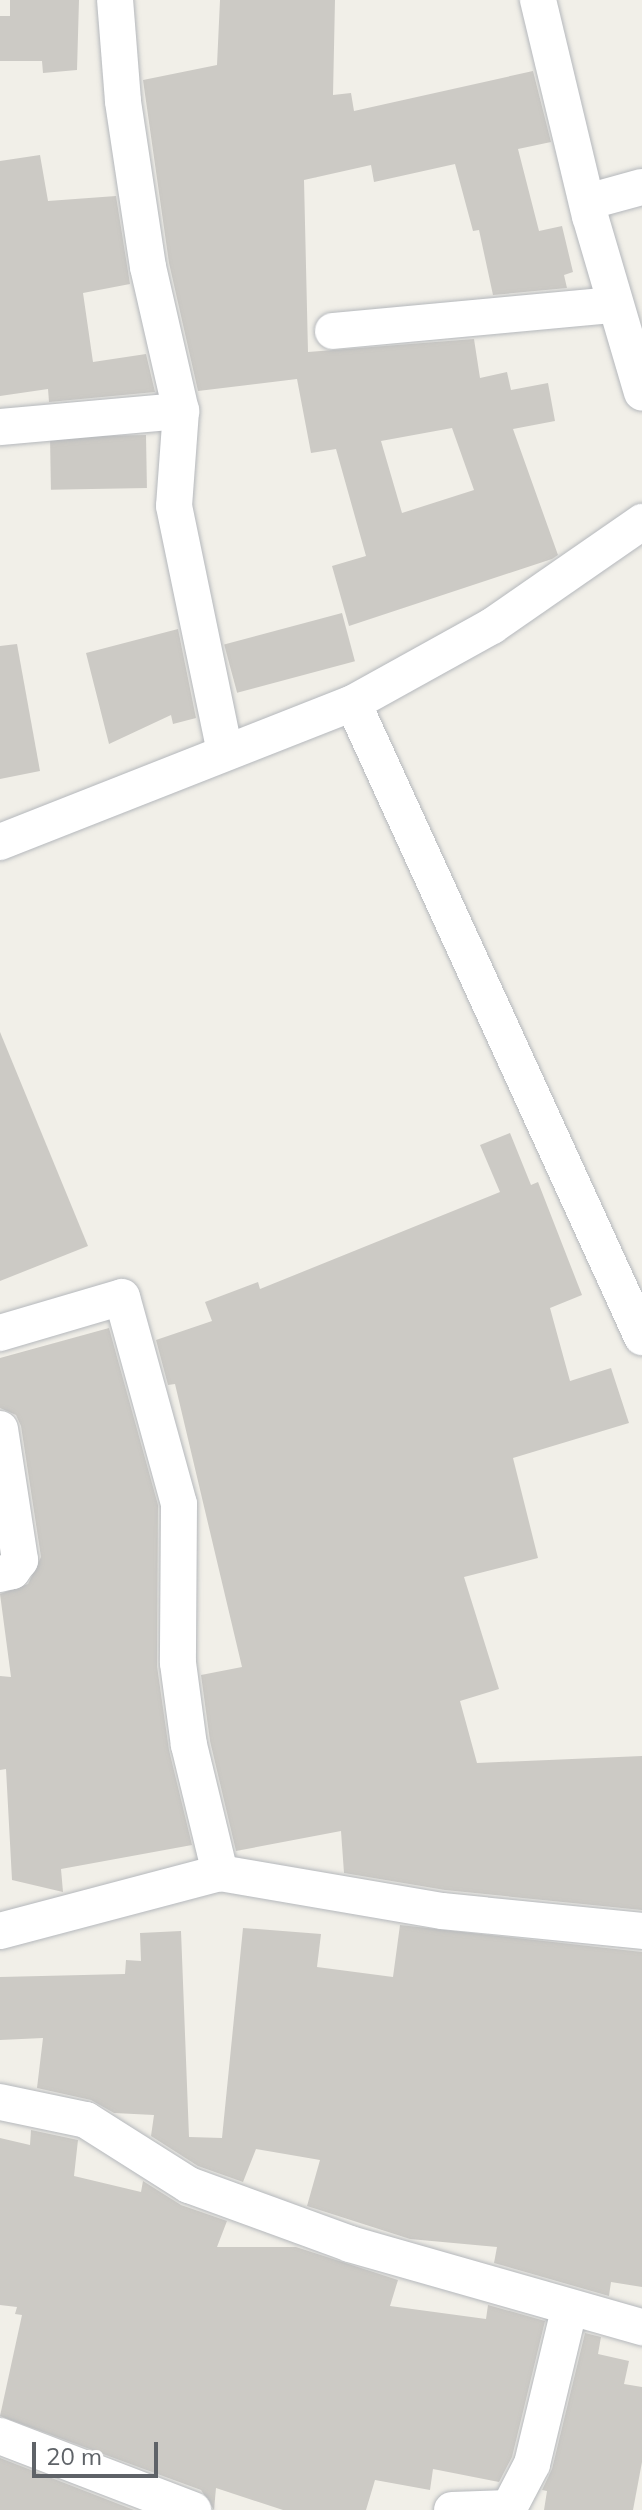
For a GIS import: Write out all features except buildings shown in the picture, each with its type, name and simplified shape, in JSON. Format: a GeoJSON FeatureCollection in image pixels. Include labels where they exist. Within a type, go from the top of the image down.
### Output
{"type":"FeatureCollection","features":[{"type":"Feature","properties":{"kind":"street"},"geometry":{"type":"LineString","coordinates":[[115,0],[123,101],[148,267],[181,411],[174,506],[225,752]]}},
{"type":"Feature","properties":{"kind":"street"},"geometry":{"type":"LineString","coordinates":[[538,0],[587,202],[642,393]]}},
{"type":"Feature","properties":{"kind":"street"},"geometry":{"type":"LineString","coordinates":[[587,202],[642,187]]}},
{"type":"Feature","properties":{"kind":"street"},"geometry":{"type":"LineString","coordinates":[[333,331],[615,305]]}},
{"type":"Feature","properties":{"kind":"street"},"geometry":{"type":"LineString","coordinates":[[0,427],[181,411]]}},
{"type":"Feature","properties":{"kind":"street"},"geometry":{"type":"LineString","coordinates":[[0,842],[353,703],[492,626],[642,522]]}},
{"type":"Feature","properties":{"kind":"street"},"geometry":{"type":"LineString","coordinates":[[353,703],[639,1321]]}},
{"type":"Feature","properties":{"kind":"street"},"geometry":{"type":"LineString","coordinates":[[0,1333],[122,1297],[179,1504],[178,1663],[189,1745],[220,1873]]}},
{"type":"Feature","properties":{"kind":"street"},"geometry":{"type":"LineString","coordinates":[[0,1429],[20,1560],[12,1571],[0,1574]]}},
{"type":"Feature","properties":{"kind":"street"},"geometry":{"type":"LineString","coordinates":[[0,1931],[220,1873],[442,1911],[642,1931]]}},
{"type":"Feature","properties":{"kind":"street"},"geometry":{"type":"LineString","coordinates":[[0,2102],[86,2120],[189,2185],[350,2244],[569,2310],[642,2327]]}},
{"type":"Feature","properties":{"kind":"street"},"geometry":{"type":"LineString","coordinates":[[452,2510],[509,2508],[532,2464],[569,2310]]}},
{"type":"Feature","properties":{"kind":"street"},"geometry":{"type":"LineString","coordinates":[[0,2436],[193,2510]]}}]}
